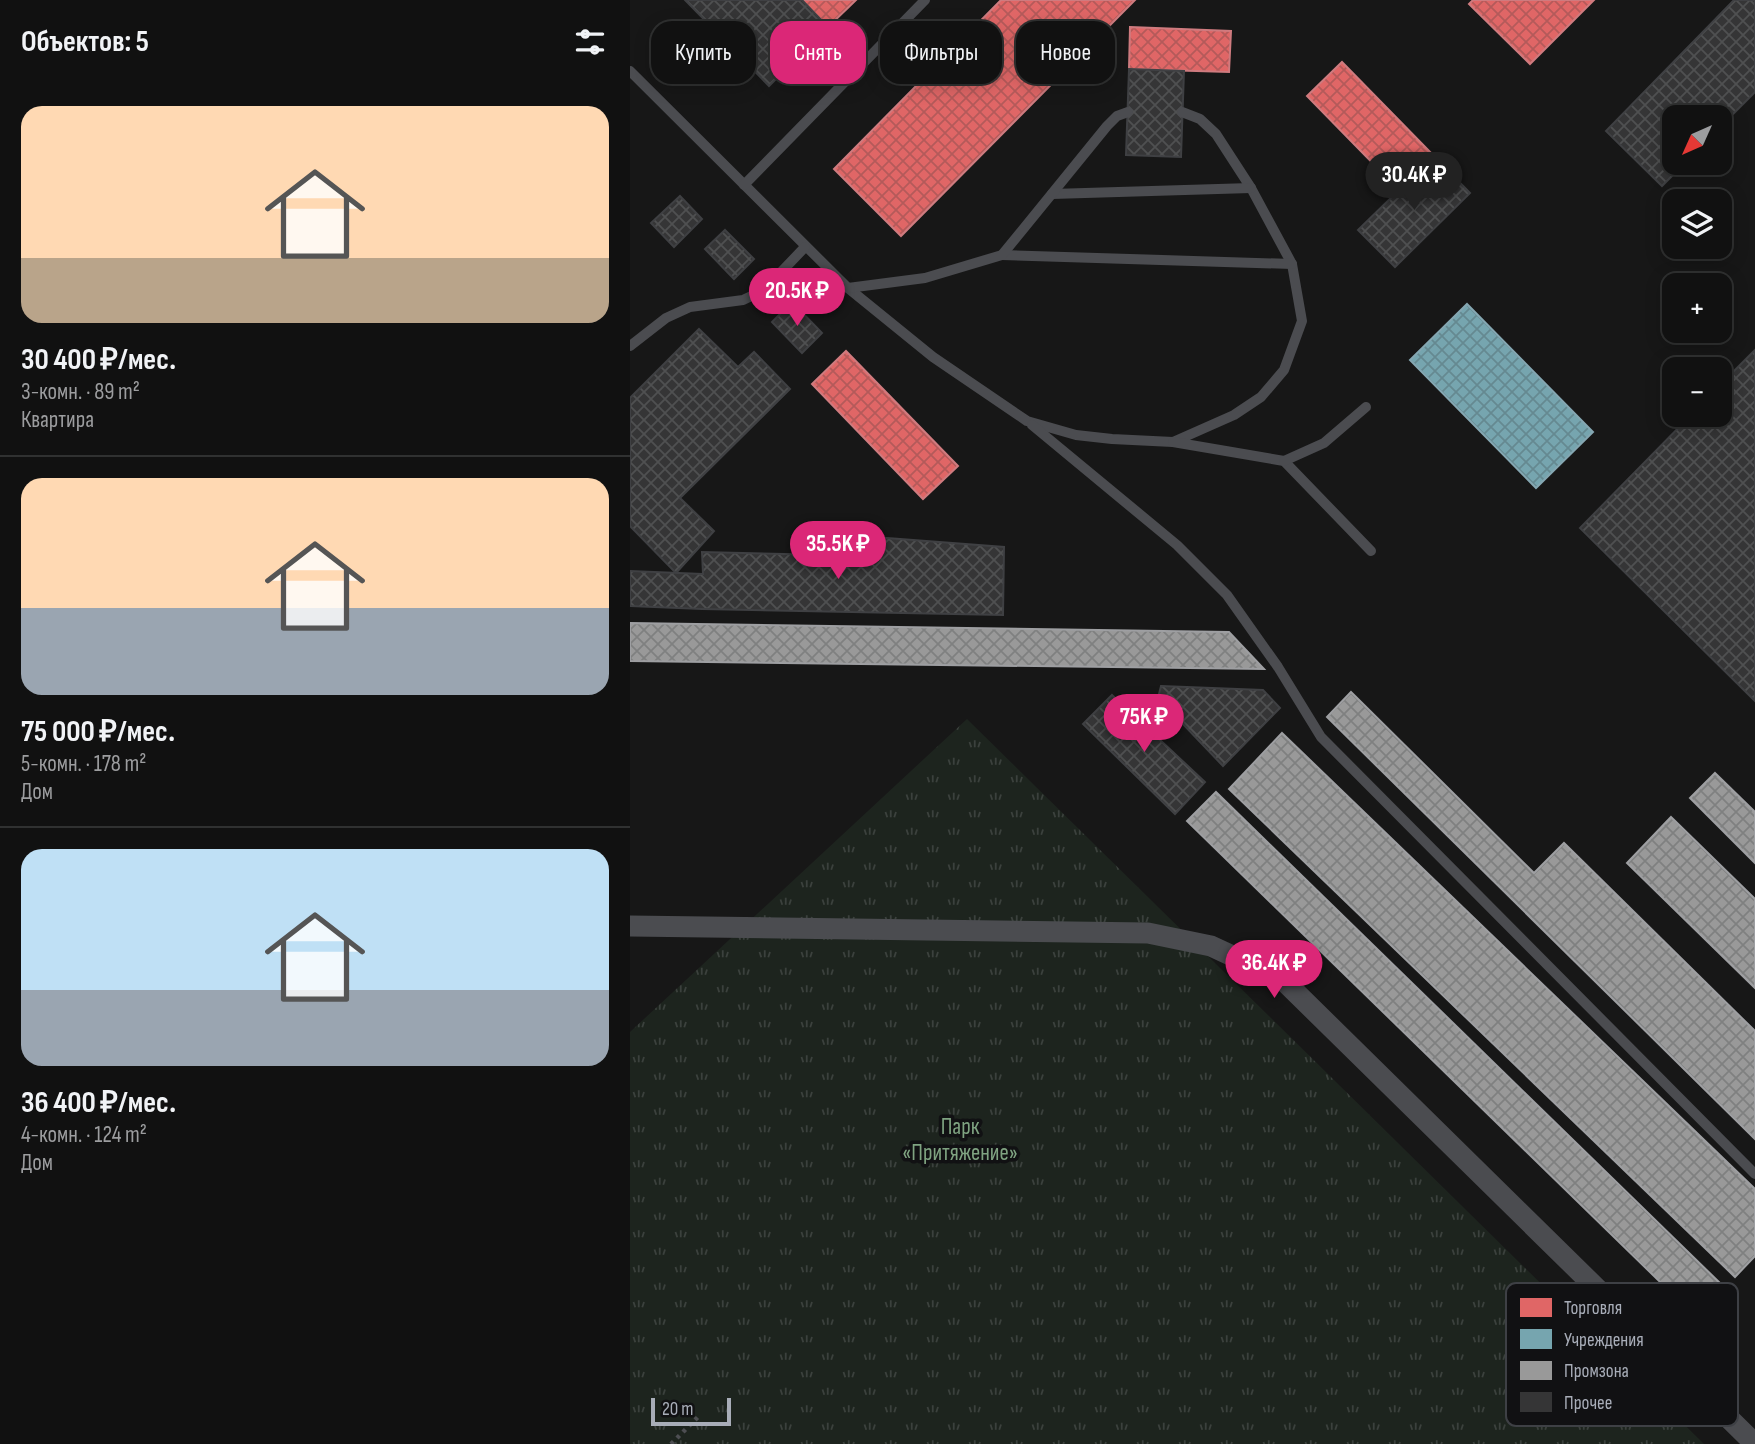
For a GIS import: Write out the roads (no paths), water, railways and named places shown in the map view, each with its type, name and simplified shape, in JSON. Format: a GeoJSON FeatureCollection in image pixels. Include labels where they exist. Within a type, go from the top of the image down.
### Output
{"type":"FeatureCollection","features":[{"type":"Feature","properties":{"kind":"street"},"geometry":{"type":"LineString","coordinates":[[630,926],[1148,933],[1211,946],[1283,979],[1592,1283]]}},
{"type":"Feature","properties":{"kind":"street"},"geometry":{"type":"LineString","coordinates":[[1737,1426],[1755,1444]]}},
{"type":"Feature","properties":{"kind":"lane"},"geometry":{"type":"LineString","coordinates":[[744,185],[925,0]]}},
{"type":"Feature","properties":{"kind":"lane"},"geometry":{"type":"LineString","coordinates":[[630,71],[848,288],[933,357],[1027,421],[1177,545],[1227,594],[1278,667],[1321,737],[1755,1174]]}},
{"type":"Feature","properties":{"kind":"lane"},"geometry":{"type":"LineString","coordinates":[[630,90],[640,81]]}},
{"type":"Feature","properties":{"kind":"lane"},"geometry":{"type":"LineString","coordinates":[[1002,255],[1107,126],[1128,112]]}},
{"type":"Feature","properties":{"kind":"lane"},"geometry":{"type":"LineString","coordinates":[[1172,442],[1234,415],[1261,397],[1284,370],[1302,321],[1292,264],[1251,188],[1216,134],[1200,119],[1182,112]]}},
{"type":"Feature","properties":{"kind":"lane"},"geometry":{"type":"LineString","coordinates":[[1052,194],[1251,188]]}},
{"type":"Feature","properties":{"kind":"lane"},"geometry":{"type":"LineString","coordinates":[[630,346],[666,318],[690,307],[743,300],[764,290],[805,247]]}},
{"type":"Feature","properties":{"kind":"lane"},"geometry":{"type":"LineString","coordinates":[[848,288],[925,278],[1002,255],[1292,264]]}},
{"type":"Feature","properties":{"kind":"lane"},"geometry":{"type":"LineString","coordinates":[[1027,421],[1076,435],[1172,442],[1284,461],[1324,443],[1366,407]]}},
{"type":"Feature","properties":{"kind":"lane"},"geometry":{"type":"LineString","coordinates":[[1284,461],[1371,551]]}},
{"type":"Feature","properties":{"kind":"park label","name":"Парк «Притяжение»"},"geometry":{"type":"Point","coordinates":[960,1139]}}]}
